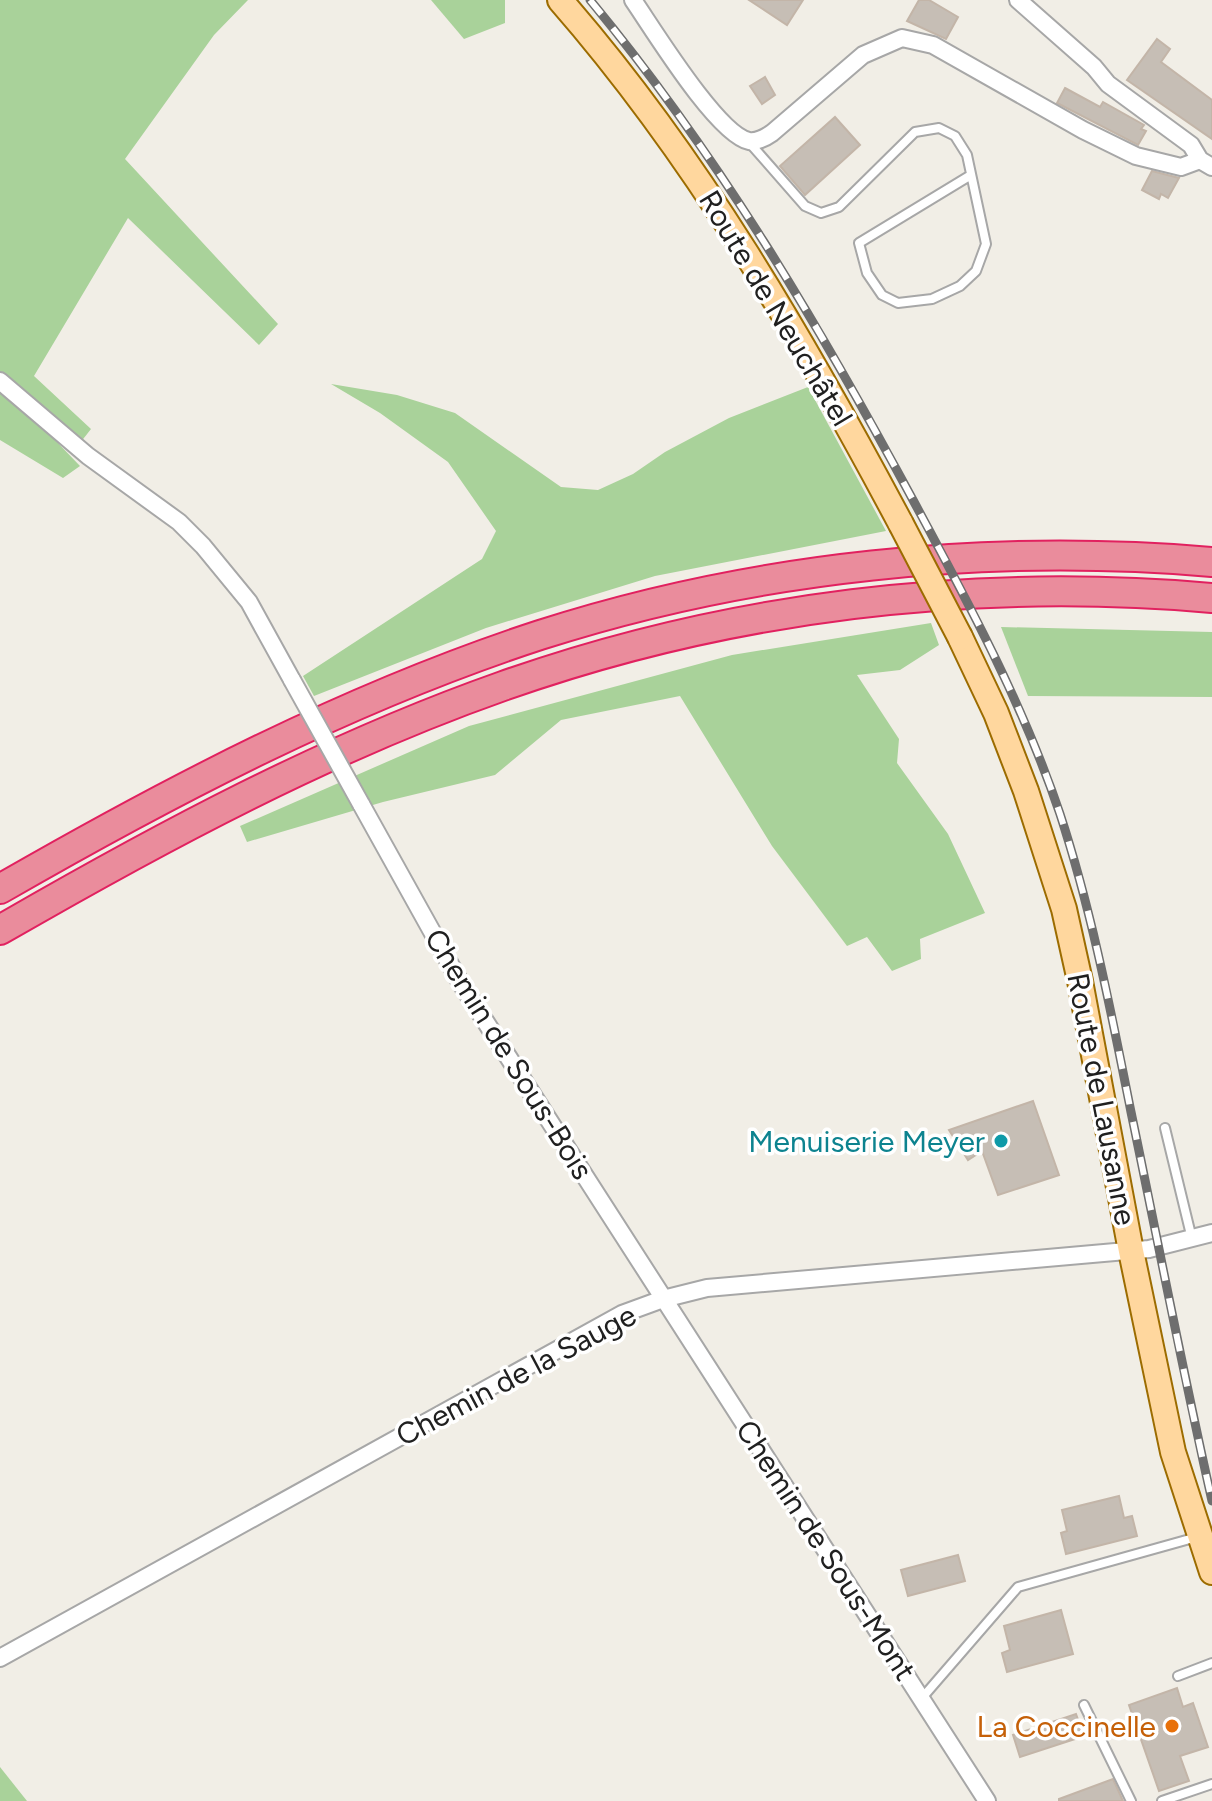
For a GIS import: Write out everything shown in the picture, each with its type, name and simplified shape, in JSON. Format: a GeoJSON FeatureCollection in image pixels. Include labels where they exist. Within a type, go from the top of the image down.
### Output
{"type":"FeatureCollection","features":[{"type":"Feature","properties":{"kind":"highway"},"geometry":{"type":"LineString","coordinates":[[0,889],[175,792],[328,718],[477,657],[594,620],[751,583],[895,563],[1066,555],[1212,562]]}},
{"type":"Feature","properties":{"kind":"highway"},"geometry":{"type":"LineString","coordinates":[[0,930],[192,824],[345,750],[490,691],[604,654],[758,618],[914,598],[1070,591],[1212,598]]}},
{"type":"Feature","properties":{"kind":"main road","name":"Route de Neuchâtel"},"geometry":{"type":"LineString","coordinates":[[560,0],[650,113],[724,218],[812,361],[960,637]]}},
{"type":"Feature","properties":{"kind":"main road","name":"Route de Lausanne"},"geometry":{"type":"LineString","coordinates":[[960,637],[1016,764],[1064,909],[1173,1452],[1212,1572]]}},
{"type":"Feature","properties":{"kind":"street"},"geometry":{"type":"LineString","coordinates":[[633,0],[706,105],[731,132],[748,141],[760,140],[772,133],[863,55],[902,38],[933,45],[1083,130],[1136,156],[1181,167],[1206,163]]}},
{"type":"Feature","properties":{"kind":"street"},"geometry":{"type":"LineString","coordinates":[[1027,3],[1108,84],[1191,145],[1206,163]]}},
{"type":"Feature","properties":{"kind":"street","name":"Chemin de Sous-Bois"},"geometry":{"type":"LineString","coordinates":[[0,381],[88,456],[179,522],[249,602],[460,982],[663,1299]]}},
{"type":"Feature","properties":{"kind":"street","name":"Chemin de la Sauge"},"geometry":{"type":"LineString","coordinates":[[0,1658],[622,1314],[663,1299],[707,1288],[1131,1251],[1171,1246],[1212,1233]]}},
{"type":"Feature","properties":{"kind":"street","name":"Chemin de Sous-Mont"},"geometry":{"type":"LineString","coordinates":[[663,1299],[987,1801]]}},
{"type":"Feature","properties":{"kind":"lane"},"geometry":{"type":"LineString","coordinates":[[748,141],[805,206],[821,213],[839,207],[915,132],[939,128],[955,136],[967,155],[986,244],[976,271],[960,286],[932,299],[898,303],[882,295],[867,273],[859,243],[971,175]]}},
{"type":"Feature","properties":{"kind":"lane"},"geometry":{"type":"LineString","coordinates":[[1165,1128],[1192,1239]]}},
{"type":"Feature","properties":{"kind":"lane"},"geometry":{"type":"LineString","coordinates":[[922,1698],[1018,1587],[1201,1536]]}},
{"type":"Feature","properties":{"kind":"lane"},"geometry":{"type":"LineString","coordinates":[[1178,1676],[1212,1663]]}},
{"type":"Feature","properties":{"kind":"lane"},"geometry":{"type":"LineString","coordinates":[[1084,1705],[1131,1801]]}},
{"type":"Feature","properties":{"kind":"lane"},"geometry":{"type":"LineString","coordinates":[[1162,1801],[1212,1784]]}},
{"type":"Feature","properties":{"kind":"green space"},"geometry":{"type":"Polygon","coordinates":[[[0,0],[248,0],[214,35],[125,159],[278,324],[259,345],[128,218],[34,376],[91,429],[80,443],[29,413],[80,466],[63,478],[0,440],[0,0]]]}},
{"type":"Feature","properties":{"kind":"green space"},"geometry":{"type":"Polygon","coordinates":[[[431,0],[505,0],[505,23],[464,39],[431,0]]]}},
{"type":"Feature","properties":{"kind":"green space"},"geometry":{"type":"Polygon","coordinates":[[[331,384],[397,395],[455,413],[561,487],[598,490],[633,474],[665,452],[729,418],[808,387],[886,531],[655,576],[486,628],[314,696],[303,676],[482,559],[496,531],[448,462],[380,413],[331,384]]]}},
{"type":"Feature","properties":{"kind":"green space"},"geometry":{"type":"Polygon","coordinates":[[[931,623],[939,645],[900,670],[857,675],[899,739],[897,763],[948,834],[985,913],[920,939],[921,959],[892,971],[867,937],[847,946],[772,846],[680,696],[561,720],[495,775],[383,802],[247,842],[240,826],[469,726],[732,655],[931,623]]]}},
{"type":"Feature","properties":{"kind":"green space"},"geometry":{"type":"Polygon","coordinates":[[[1001,627],[1212,632],[1212,697],[1028,696],[1001,627]]]}},
{"type":"Feature","properties":{"kind":"green space"},"geometry":{"type":"Polygon","coordinates":[[[0,1767],[27,1801],[0,1801],[0,1767]]]}},
{"type":"Feature","properties":{"kind":"building"},"geometry":{"type":"Polygon","coordinates":[[[749,0],[803,0],[787,25],[749,0]]]}},
{"type":"Feature","properties":{"kind":"building"},"geometry":{"type":"Polygon","coordinates":[[[919,0],[929,0],[958,17],[946,39],[907,21],[919,0]]]}},
{"type":"Feature","properties":{"kind":"building"},"geometry":{"type":"Polygon","coordinates":[[[1157,39],[1170,49],[1161,62],[1212,100],[1212,139],[1127,80],[1157,39]]]}},
{"type":"Feature","properties":{"kind":"building"},"geometry":{"type":"Polygon","coordinates":[[[765,77],[775,95],[762,104],[750,86],[765,77]]]}},
{"type":"Feature","properties":{"kind":"building"},"geometry":{"type":"Polygon","coordinates":[[[1065,88],[1100,107],[1103,102],[1144,125],[1141,129],[1146,131],[1138,145],[1057,103],[1065,88]]]}},
{"type":"Feature","properties":{"kind":"building"},"geometry":{"type":"Polygon","coordinates":[[[835,117],[860,145],[805,195],[780,166],[835,117]]]}},
{"type":"Feature","properties":{"kind":"building"},"geometry":{"type":"Polygon","coordinates":[[[1152,171],[1179,178],[1168,198],[1161,194],[1159,199],[1142,190],[1152,171]]]}},
{"type":"Feature","properties":{"kind":"building","name":"Menuiserie Meyer"},"geometry":{"type":"Polygon","coordinates":[[[1033,1101],[1059,1175],[998,1195],[982,1151],[968,1160],[949,1130],[1033,1101]]]}},
{"type":"Feature","properties":{"kind":"building"},"geometry":{"type":"Polygon","coordinates":[[[1119,1496],[1124,1518],[1132,1516],[1137,1536],[1066,1554],[1061,1533],[1067,1531],[1062,1510],[1119,1496]]]}},
{"type":"Feature","properties":{"kind":"building"},"geometry":{"type":"Polygon","coordinates":[[[958,1555],[965,1581],[908,1596],[901,1570],[958,1555]]]}},
{"type":"Feature","properties":{"kind":"building"},"geometry":{"type":"Polygon","coordinates":[[[1061,1610],[1073,1654],[1007,1672],[1002,1653],[1010,1650],[1004,1626],[1061,1610]]]}},
{"type":"Feature","properties":{"kind":"building"},"geometry":{"type":"Polygon","coordinates":[[[1177,1688],[1183,1707],[1193,1703],[1208,1747],[1180,1756],[1189,1781],[1159,1791],[1129,1705],[1177,1688]]]}},
{"type":"Feature","properties":{"kind":"building"},"geometry":{"type":"Polygon","coordinates":[[[1076,1714],[1084,1736],[1020,1757],[1013,1735],[1076,1714]]]}},
{"type":"Feature","properties":{"kind":"building"},"geometry":{"type":"Polygon","coordinates":[[[1113,1779],[1123,1801],[1059,1801],[1059,1799],[1113,1779]]]}},
{"type":"Feature","properties":{"kind":"railway"},"geometry":{"type":"LineString","coordinates":[[590,0],[637,59],[724,180],[803,305],[954,577],[1029,733],[1060,814],[1091,925],[1212,1501]]}},
{"type":"Feature","properties":{"kind":"place","name":"Menuiserie Meyer"},"geometry":{"type":"Point","coordinates":[1001,1141]}},
{"type":"Feature","properties":{"kind":"place","name":"La Coccinelle"},"geometry":{"type":"Point","coordinates":[1172,1726]}}]}
